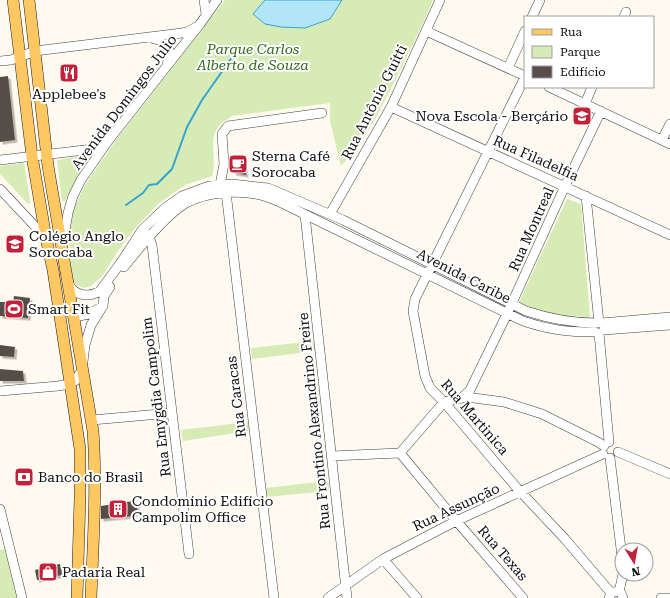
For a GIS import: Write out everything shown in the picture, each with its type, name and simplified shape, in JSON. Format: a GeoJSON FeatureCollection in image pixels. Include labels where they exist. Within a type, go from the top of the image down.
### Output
{"type":"FeatureCollection","features":[{"type":"Feature","properties":{"kind":"main road"},"geometry":{"type":"LineString","coordinates":[[13,0],[32,156],[52,270],[80,449],[77,598]]}},
{"type":"Feature","properties":{"kind":"main road"},"geometry":{"type":"LineString","coordinates":[[29,0],[46,154],[82,370],[92,420],[95,459],[91,598]]}},
{"type":"Feature","properties":{"kind":"main road"},"geometry":{"type":"LineString","coordinates":[[46,238],[56,258],[64,312],[68,316],[74,317]]}},
{"type":"Feature","properties":{"kind":"street"},"geometry":{"type":"LineString","coordinates":[[204,0],[206,14]]}},
{"type":"Feature","properties":{"kind":"street","name":"Avenida Domingos Julio"},"geometry":{"type":"LineString","coordinates":[[62,250],[73,196],[82,180],[108,141],[200,24],[217,0]]}},
{"type":"Feature","properties":{"kind":"street","name":"Rua Antônio Guitti"},"geometry":{"type":"LineString","coordinates":[[330,215],[391,107],[440,0]]}},
{"type":"Feature","properties":{"kind":"street"},"geometry":{"type":"LineString","coordinates":[[532,16],[540,0]]}},
{"type":"Feature","properties":{"kind":"street"},"geometry":{"type":"LineString","coordinates":[[0,61],[19,58],[35,51],[187,32],[200,24]]}},
{"type":"Feature","properties":{"kind":"street"},"geometry":{"type":"LineString","coordinates":[[426,31],[524,76]]}},
{"type":"Feature","properties":{"kind":"street"},"geometry":{"type":"LineString","coordinates":[[508,68],[524,33]]}},
{"type":"Feature","properties":{"kind":"street"},"geometry":{"type":"LineString","coordinates":[[137,38],[162,40],[166,43],[170,53],[164,70]]}},
{"type":"Feature","properties":{"kind":"street","name":"Rua Martinica"},"geometry":{"type":"LineString","coordinates":[[524,78],[415,299],[412,311],[425,376],[430,388],[616,595]]}},
{"type":"Feature","properties":{"kind":"street"},"geometry":{"type":"LineString","coordinates":[[551,88],[666,142],[670,124]]}},
{"type":"Feature","properties":{"kind":"street"},"geometry":{"type":"LineString","coordinates":[[584,104],[592,88]]}},
{"type":"Feature","properties":{"kind":"street","name":"Rua Filadelfia"},"geometry":{"type":"LineString","coordinates":[[391,107],[670,235]]}},
{"type":"Feature","properties":{"kind":"street","name":"Rua Montreal"},"geometry":{"type":"LineString","coordinates":[[462,398],[470,390],[512,304],[565,186],[601,111]]}},
{"type":"Feature","properties":{"kind":"street","name":"Rua Caracas"},"geometry":{"type":"LineString","coordinates":[[274,598],[223,189],[224,164],[222,134],[228,126],[322,113]]}},
{"type":"Feature","properties":{"kind":"street"},"geometry":{"type":"LineString","coordinates":[[0,160],[93,149],[108,141]]}},
{"type":"Feature","properties":{"kind":"street","name":"Rua Caracas"},"geometry":{"type":"LineString","coordinates":[[224,164],[232,184]]}},
{"type":"Feature","properties":{"kind":"street","name":"Avenida Caribe"},"geometry":{"type":"LineString","coordinates":[[82,370],[87,335],[91,325],[103,306],[104,296],[125,266],[149,237],[171,215],[186,203],[210,195],[232,184],[268,188],[320,210],[526,311],[547,318],[599,327],[670,325]]}},
{"type":"Feature","properties":{"kind":"street","name":"Avenida Caribe"},"geometry":{"type":"LineString","coordinates":[[67,279],[73,290],[80,294],[94,294],[100,291],[142,230],[165,208],[182,196],[209,186],[266,197],[326,224],[507,314],[545,328],[569,332],[670,317]]}},
{"type":"Feature","properties":{"kind":"street"},"geometry":{"type":"LineString","coordinates":[[0,189],[46,238]]}},
{"type":"Feature","properties":{"kind":"street"},"geometry":{"type":"LineString","coordinates":[[586,196],[599,327],[607,450],[620,542]]}},
{"type":"Feature","properties":{"kind":"street"},"geometry":{"type":"LineString","coordinates":[[310,217],[320,210]]}},
{"type":"Feature","properties":{"kind":"street"},"geometry":{"type":"LineString","coordinates":[[326,224],[331,220],[330,215]]}},
{"type":"Feature","properties":{"kind":"street","name":"Rua Frontino Alexandrino Freire"},"geometry":{"type":"LineString","coordinates":[[310,217],[308,242],[347,598]]}},
{"type":"Feature","properties":{"kind":"street"},"geometry":{"type":"LineString","coordinates":[[142,230],[149,237]]}},
{"type":"Feature","properties":{"kind":"street","name":"Rua Emygdia Campolim"},"geometry":{"type":"LineString","coordinates":[[149,237],[153,252],[189,554]]}},
{"type":"Feature","properties":{"kind":"street"},"geometry":{"type":"LineString","coordinates":[[74,317],[89,314],[103,306]]}},
{"type":"Feature","properties":{"kind":"street"},"geometry":{"type":"LineString","coordinates":[[0,391],[70,384],[75,381],[82,370]]}},
{"type":"Feature","properties":{"kind":"street"},"geometry":{"type":"LineString","coordinates":[[331,456],[400,453],[444,402],[462,398],[504,402],[542,414],[598,442],[607,450]]}},
{"type":"Feature","properties":{"kind":"street"},"geometry":{"type":"LineString","coordinates":[[92,420],[171,413]]}},
{"type":"Feature","properties":{"kind":"street"},"geometry":{"type":"LineString","coordinates":[[607,450],[616,444],[618,452],[670,474]]}},
{"type":"Feature","properties":{"kind":"street","name":"Rua Assunção"},"geometry":{"type":"LineString","coordinates":[[328,598],[383,559],[456,521],[522,492],[607,450],[615,456],[618,452]]}},
{"type":"Feature","properties":{"kind":"street","name":"Rua Texas"},"geometry":{"type":"LineString","coordinates":[[400,453],[522,598]]}},
{"type":"Feature","properties":{"kind":"street"},"geometry":{"type":"LineString","coordinates":[[658,469],[670,467]]}},
{"type":"Feature","properties":{"kind":"street"},"geometry":{"type":"LineString","coordinates":[[0,509],[22,598]]}},
{"type":"Feature","properties":{"kind":"street"},"geometry":{"type":"LineString","coordinates":[[383,559],[418,598]]}},
{"type":"Feature","properties":{"kind":"street"},"geometry":{"type":"LineString","coordinates":[[616,595],[620,582]]}},
{"type":"Feature","properties":{"kind":"street"},"geometry":{"type":"LineString","coordinates":[[661,598],[670,598]]}},
{"type":"Feature","properties":{"kind":"green space","name":"Parque Carlos Alberto de Souza"},"geometry":{"type":"Polygon","coordinates":[[[225,0],[433,0],[378,113],[358,146],[341,166],[330,121],[330,103],[232,116],[219,126],[214,137],[214,170],[212,176],[185,185],[159,203],[136,227],[117,252],[103,275],[91,286],[84,288],[75,284],[73,281],[68,235],[73,210],[85,185],[116,140],[225,0]]]}},
{"type":"Feature","properties":{"kind":"green space"},"geometry":{"type":"Polygon","coordinates":[[[93,155],[76,179],[65,201],[62,201],[57,160],[93,155]]]}},
{"type":"Feature","properties":{"kind":"green space"},"geometry":{"type":"Polygon","coordinates":[[[24,163],[30,199],[30,203],[28,204],[0,174],[0,166],[24,163]]]}},
{"type":"Feature","properties":{"kind":"green space"},"geometry":{"type":"Polygon","coordinates":[[[567,199],[581,204],[590,317],[559,315],[538,311],[519,302],[567,199]]]}},
{"type":"Feature","properties":{"kind":"green space"},"geometry":{"type":"Polygon","coordinates":[[[314,341],[315,351],[252,359],[251,348],[314,341]]]}},
{"type":"Feature","properties":{"kind":"green space"},"geometry":{"type":"Polygon","coordinates":[[[248,422],[249,431],[183,441],[181,430],[248,422]]]}},
{"type":"Feature","properties":{"kind":"green space"},"geometry":{"type":"Polygon","coordinates":[[[328,481],[329,491],[265,497],[265,488],[328,481]]]}},
{"type":"Feature","properties":{"kind":"green space"},"geometry":{"type":"Polygon","coordinates":[[[5,549],[18,598],[0,598],[0,550],[5,549]]]}},
{"type":"Feature","properties":{"kind":"water"},"geometry":{"type":"Polygon","coordinates":[[[265,0],[342,0],[330,19],[305,28],[281,27],[265,24],[253,14],[265,0]]]}},
{"type":"Feature","properties":{"kind":"building"},"geometry":{"type":"Polygon","coordinates":[[[8,76],[15,140],[0,142],[0,77],[8,76]]]}},
{"type":"Feature","properties":{"kind":"building","name":"Sterna Café Sorocaba"},"geometry":{"type":"Polygon","coordinates":[[[231,158],[243,158],[246,175],[234,173],[231,158]]]}},
{"type":"Feature","properties":{"kind":"building","name":"Smart Fit"},"geometry":{"type":"Polygon","coordinates":[[[14,296],[30,298],[28,318],[0,316],[0,302],[13,302],[14,296]]]}},
{"type":"Feature","properties":{"kind":"building"},"geometry":{"type":"Polygon","coordinates":[[[0,345],[15,347],[14,357],[0,356],[0,345]]]}},
{"type":"Feature","properties":{"kind":"building"},"geometry":{"type":"Polygon","coordinates":[[[0,369],[23,371],[24,381],[0,381],[0,369]]]}},
{"type":"Feature","properties":{"kind":"building","name":"Condomínio Edifício Campolim Office"},"geometry":{"type":"Polygon","coordinates":[[[133,501],[137,505],[137,510],[133,516],[101,519],[101,506],[133,501]]]}},
{"type":"Feature","properties":{"kind":"building","name":"Padaria Real"},"geometry":{"type":"Polygon","coordinates":[[[60,564],[62,575],[37,580],[35,570],[60,564]]]}},
{"type":"Feature","properties":{"kind":"waterway"},"geometry":{"type":"LineString","coordinates":[[126,205],[143,193],[149,185],[157,184],[172,169],[187,127],[202,100],[235,53]]}},
{"type":"Feature","properties":{"kind":"place","name":"Applebee's"},"geometry":{"type":"Point","coordinates":[69,73]}},
{"type":"Feature","properties":{"kind":"place","name":"Nova Escola - Berçário"},"geometry":{"type":"Point","coordinates":[582,116]}},
{"type":"Feature","properties":{"kind":"place","name":"Sterna Café Sorocaba"},"geometry":{"type":"Point","coordinates":[238,164]}},
{"type":"Feature","properties":{"kind":"place","name":"Colégio Anglo Sorocaba"},"geometry":{"type":"Point","coordinates":[15,244]}},
{"type":"Feature","properties":{"kind":"place","name":"Smart Fit"},"geometry":{"type":"Point","coordinates":[14,309]}},
{"type":"Feature","properties":{"kind":"place","name":"Banco do Brasil"},"geometry":{"type":"Point","coordinates":[24,477]}},
{"type":"Feature","properties":{"kind":"place","name":"Condomínio Edifício Campolim Office"},"geometry":{"type":"Point","coordinates":[118,509]}},
{"type":"Feature","properties":{"kind":"place","name":"Padaria Real"},"geometry":{"type":"Point","coordinates":[48,572]}}]}
